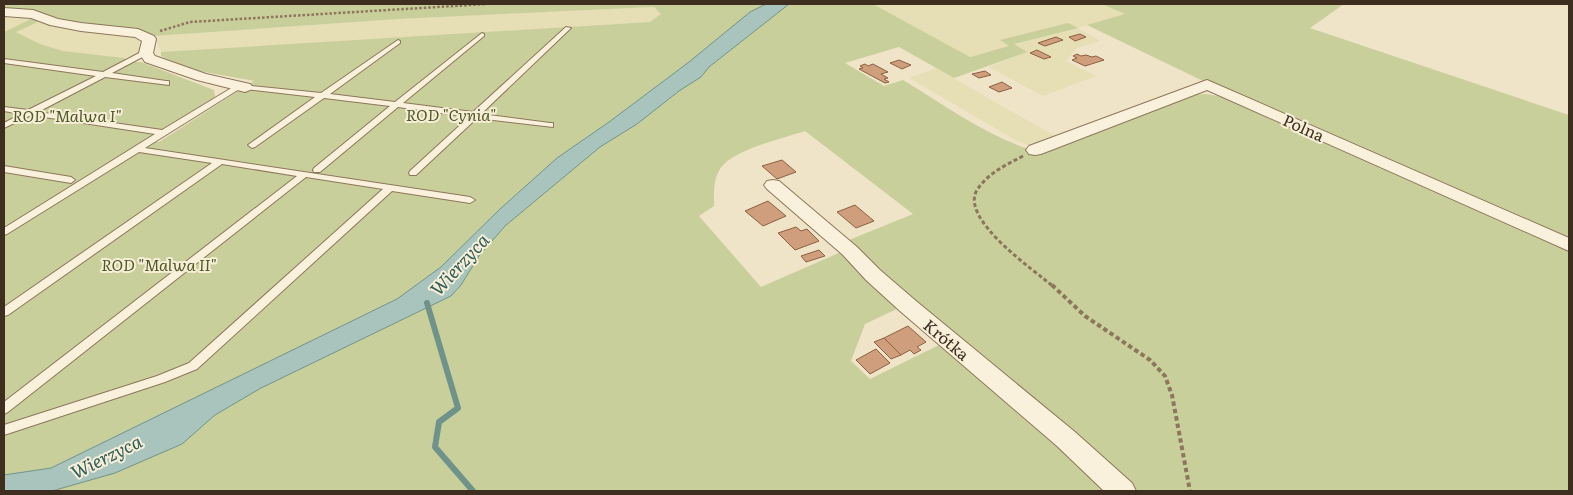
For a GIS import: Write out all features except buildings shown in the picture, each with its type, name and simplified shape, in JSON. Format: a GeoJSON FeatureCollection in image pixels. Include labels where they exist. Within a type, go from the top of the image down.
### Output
{"type":"FeatureCollection","features":[{"type":"Feature","properties":{"kind":"street"},"geometry":{"type":"LineString","coordinates":[[4,12],[34,14],[70,25],[126,31],[144,36],[150,42],[146,53],[150,59],[202,77],[242,86]]}},
{"type":"Feature","properties":{"kind":"street","name":"Polna"},"geometry":{"type":"LineString","coordinates":[[1035,150],[1207,85],[1569,246]]}},
{"type":"Feature","properties":{"kind":"street","name":"Krótka"},"geometry":{"type":"LineString","coordinates":[[773,185],[850,251],[894,294],[1058,433],[1122,491]]}},
{"type":"Feature","properties":{"kind":"lane"},"geometry":{"type":"LineString","coordinates":[[413,173],[568,28]]}},
{"type":"Feature","properties":{"kind":"lane"},"geometry":{"type":"LineString","coordinates":[[317,170],[482,35]]}},
{"type":"Feature","properties":{"kind":"lane"},"geometry":{"type":"LineString","coordinates":[[252,145],[398,42]]}},
{"type":"Feature","properties":{"kind":"lane"},"geometry":{"type":"LineString","coordinates":[[4,126],[146,53]]}},
{"type":"Feature","properties":{"kind":"lane"},"geometry":{"type":"LineString","coordinates":[[4,61],[166,83]]}},
{"type":"Feature","properties":{"kind":"lane"},"geometry":{"type":"LineString","coordinates":[[4,232],[242,86],[550,125]]}},
{"type":"Feature","properties":{"kind":"lane"},"geometry":{"type":"LineString","coordinates":[[4,109],[164,133]]}},
{"type":"Feature","properties":{"kind":"lane"},"geometry":{"type":"LineString","coordinates":[[138,149],[470,200]]}},
{"type":"Feature","properties":{"kind":"lane"},"geometry":{"type":"LineString","coordinates":[[4,312],[221,161]]}},
{"type":"Feature","properties":{"kind":"lane"},"geometry":{"type":"LineString","coordinates":[[4,169],[71,180]]}},
{"type":"Feature","properties":{"kind":"lane"},"geometry":{"type":"LineString","coordinates":[[4,409],[305,174]]}},
{"type":"Feature","properties":{"kind":"lane"},"geometry":{"type":"LineString","coordinates":[[4,430],[161,379],[193,366],[390,188]]}},
{"type":"Feature","properties":{"kind":"path"},"geometry":{"type":"LineString","coordinates":[[144,36],[190,22],[487,4]]}},
{"type":"Feature","properties":{"kind":"path"},"geometry":{"type":"LineString","coordinates":[[1035,150],[993,172],[976,192],[975,206],[986,226],[1004,247],[1057,289],[1086,316],[1150,360],[1165,376],[1172,395],[1190,491]]}},
{"type":"Feature","properties":{"kind":"shaded area"},"geometry":{"type":"Polygon","coordinates":[[[873,4],[1102,4],[1126,14],[1078,28],[1100,41],[1077,48],[1066,61],[1096,76],[1043,96],[989,67],[1026,52],[1013,44],[1077,28],[1001,41],[1009,46],[970,57],[873,4]]]}},
{"type":"Feature","properties":{"kind":"shaded area"},"geometry":{"type":"Polygon","coordinates":[[[654,7],[662,14],[650,22],[343,42],[161,52],[154,36],[398,19],[654,7]]]}},
{"type":"Feature","properties":{"kind":"shaded area"},"geometry":{"type":"Polygon","coordinates":[[[4,14],[29,16],[33,18],[4,32],[4,14]]]}},
{"type":"Feature","properties":{"kind":"shaded area"},"geometry":{"type":"Polygon","coordinates":[[[40,21],[123,33],[142,39],[143,45],[137,54],[125,58],[63,51],[40,44],[15,31],[40,21]]]}},
{"type":"Feature","properties":{"kind":"shaded area"},"geometry":{"type":"Polygon","coordinates":[[[936,68],[1057,137],[1032,146],[1019,142],[909,78],[936,68]]]}},
{"type":"Feature","properties":{"kind":"green space"},"geometry":{"type":"Polygon","coordinates":[[[4,4],[766,4],[750,12],[689,62],[557,158],[500,209],[441,267],[397,299],[51,468],[4,475],[4,32],[33,18],[40,21],[16,32],[40,44],[63,51],[125,58],[125,62],[141,62],[214,90],[215,97],[146,140],[159,142],[254,81],[188,69],[161,56],[161,52],[650,22],[661,14],[654,7],[398,19],[154,36],[137,29],[75,24],[37,12],[4,9],[4,4]]]}},
{"type":"Feature","properties":{"kind":"green space"},"geometry":{"type":"Polygon","coordinates":[[[789,4],[873,4],[970,57],[1009,46],[1000,40],[1068,23],[1078,28],[1014,44],[1027,52],[954,78],[899,47],[845,63],[884,86],[903,80],[952,111],[1003,139],[1039,152],[1187,95],[1206,94],[1229,98],[1569,249],[1569,491],[1133,491],[1093,454],[902,294],[849,240],[913,214],[805,131],[757,146],[733,157],[719,171],[714,188],[714,206],[699,216],[761,287],[841,252],[901,307],[865,324],[851,361],[870,379],[943,343],[1066,446],[1114,491],[52,491],[115,473],[181,444],[215,415],[261,388],[451,296],[461,285],[479,256],[505,226],[600,147],[637,124],[679,91],[701,77],[709,67],[789,4]]]}},
{"type":"Feature","properties":{"kind":"green space"},"geometry":{"type":"Polygon","coordinates":[[[1102,4],[1344,4],[1310,28],[1569,115],[1569,242],[1203,81],[1087,25],[1125,14],[1102,4]]]}},
{"type":"Feature","properties":{"kind":"water","name":"Wierzyca"},"geometry":{"type":"Polygon","coordinates":[[[766,4],[789,4],[709,67],[701,77],[679,91],[637,124],[600,147],[505,226],[479,256],[461,285],[451,296],[261,388],[215,415],[182,444],[115,473],[52,491],[4,491],[4,475],[51,468],[397,299],[441,267],[500,209],[557,158],[689,62],[750,12],[766,4]]]}},
{"type":"Feature","properties":{"kind":"waterway"},"geometry":{"type":"LineString","coordinates":[[427,303],[458,408],[439,422],[435,447],[473,491]]}},
{"type":"Feature","properties":{"kind":"park label","name":"ROD \"Cynia\""},"geometry":{"type":"Point","coordinates":[451,114]}},
{"type":"Feature","properties":{"kind":"park label","name":"ROD \"Malwa I\""},"geometry":{"type":"Point","coordinates":[67,115]}},
{"type":"Feature","properties":{"kind":"park label","name":"ROD \"Malwa II\""},"geometry":{"type":"Point","coordinates":[159,264]}}]}
